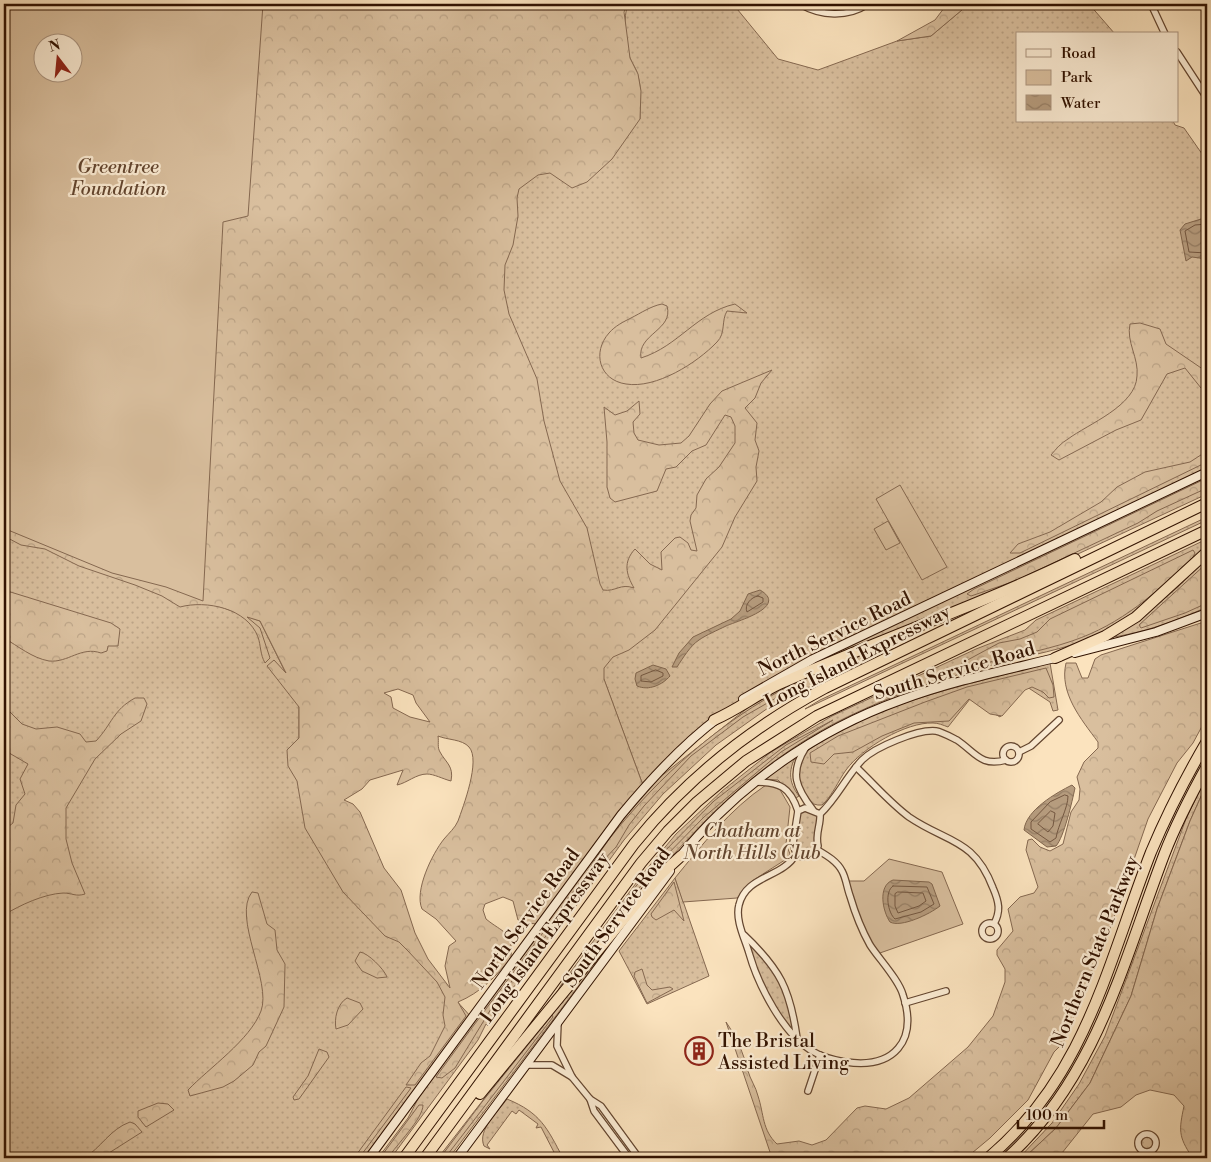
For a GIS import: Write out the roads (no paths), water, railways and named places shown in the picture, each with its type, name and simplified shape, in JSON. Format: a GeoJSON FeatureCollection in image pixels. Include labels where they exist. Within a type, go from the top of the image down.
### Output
{"type":"FeatureCollection","features":[{"type":"Feature","properties":{"kind":"highway","name":"Long Island Expressway"},"geometry":{"type":"LineString","coordinates":[[404,1158],[634,844],[674,797],[704,768],[753,730],[807,698],[1207,503]]}},
{"type":"Feature","properties":{"kind":"highway","name":"Long Island Expressway"},"geometry":{"type":"LineString","coordinates":[[425,1158],[654,847],[697,802],[746,761],[780,737],[829,710],[1207,530]]}},
{"type":"Feature","properties":{"kind":"highway"},"geometry":{"type":"LineString","coordinates":[[714,720],[735,711],[783,682],[1007,591],[1111,542],[1130,540]]}},
{"type":"Feature","properties":{"kind":"highway"},"geometry":{"type":"LineString","coordinates":[[1055,658],[1112,632],[1136,617],[1164,594],[1207,552]]}},
{"type":"Feature","properties":{"kind":"highway","name":"Northern State Parkway"},"geometry":{"type":"LineString","coordinates":[[988,1158],[1015,1133],[1043,1101],[1076,1048],[1092,1014],[1160,832],[1207,741]]}},
{"type":"Feature","properties":{"kind":"highway","name":"Northern State Parkway"},"geometry":{"type":"LineString","coordinates":[[1007,1158],[1053,1108],[1087,1055],[1104,1017],[1165,853],[1207,766]]}},
{"type":"Feature","properties":{"kind":"highway"},"geometry":{"type":"LineString","coordinates":[[462,1109],[478,1096],[659,876],[681,856]]}},
{"type":"Feature","properties":{"kind":"main road","name":"North Service Road"},"geometry":{"type":"LineString","coordinates":[[369,1158],[622,815],[658,773],[714,720],[757,690],[806,662],[1207,472]]}},
{"type":"Feature","properties":{"kind":"main road","name":"South Service Road"},"geometry":{"type":"LineString","coordinates":[[457,1158],[528,1065],[681,856],[716,817],[755,782],[807,745],[853,720],[902,699],[1156,632],[1207,613]]}},
{"type":"Feature","properties":{"kind":"street"},"geometry":{"type":"LineString","coordinates":[[800,4],[816,13],[839,14],[868,4]]}},
{"type":"Feature","properties":{"kind":"street"},"geometry":{"type":"LineString","coordinates":[[1151,4],[1164,32]]}},
{"type":"Feature","properties":{"kind":"street"},"geometry":{"type":"LineString","coordinates":[[1178,54],[1207,98]]}},
{"type":"Feature","properties":{"kind":"street"},"geometry":{"type":"LineString","coordinates":[[820,814],[834,801],[847,778],[864,758],[893,742],[920,732],[936,731],[956,739],[982,760],[996,763],[1006,760],[1016,761],[1019,752],[1032,746],[1059,720]]}},
{"type":"Feature","properties":{"kind":"street"},"geometry":{"type":"LineString","coordinates":[[807,745],[796,764],[796,782],[801,794],[813,810]]}},
{"type":"Feature","properties":{"kind":"street"},"geometry":{"type":"LineString","coordinates":[[1006,760],[1004,754],[1008,748],[1015,748],[1019,752]]}},
{"type":"Feature","properties":{"kind":"street"},"geometry":{"type":"LineString","coordinates":[[856,767],[908,816],[968,849],[986,870],[1000,908],[994,924]]}},
{"type":"Feature","properties":{"kind":"street"},"geometry":{"type":"LineString","coordinates":[[755,782],[772,782],[781,785],[794,802],[798,811],[793,843],[796,854],[802,857],[809,856],[818,846],[816,837],[821,820],[820,814]]}},
{"type":"Feature","properties":{"kind":"street"},"geometry":{"type":"LineString","coordinates":[[798,811],[805,808],[820,814]]}},
{"type":"Feature","properties":{"kind":"street"},"geometry":{"type":"LineString","coordinates":[[796,854],[786,865],[752,884],[744,893],[739,906],[739,919],[751,962],[766,996],[802,1044],[820,1055],[860,1064],[872,1063],[889,1057],[901,1045],[908,1029],[906,1003],[903,992],[869,943],[859,923],[842,871],[830,857],[816,849]]}},
{"type":"Feature","properties":{"kind":"street"},"geometry":{"type":"LineString","coordinates":[[743,934],[765,955],[786,988],[793,1011],[797,1038]]}},
{"type":"Feature","properties":{"kind":"street"},"geometry":{"type":"LineString","coordinates":[[906,1003],[946,991]]}},
{"type":"Feature","properties":{"kind":"street"},"geometry":{"type":"LineString","coordinates":[[558,1023],[557,1046],[572,1077],[590,1099],[601,1106],[639,1158]]}},
{"type":"Feature","properties":{"kind":"street"},"geometry":{"type":"LineString","coordinates":[[808,1091],[820,1055]]}},
{"type":"Feature","properties":{"kind":"street"},"geometry":{"type":"LineString","coordinates":[[528,1065],[552,1065],[572,1077]]}},
{"type":"Feature","properties":{"kind":"street"},"geometry":{"type":"LineString","coordinates":[[590,1099],[594,1112],[629,1158]]}},
{"type":"Feature","properties":{"kind":"street"},"geometry":{"type":"LineString","coordinates":[[1151,1152],[1153,1158]]}},
{"type":"Feature","properties":{"kind":"water"},"geometry":{"type":"Polygon","coordinates":[[[1201,219],[1207,220],[1207,259],[1192,257],[1186,261],[1180,230],[1185,224],[1201,219]]]}},
{"type":"Feature","properties":{"kind":"water"},"geometry":{"type":"Polygon","coordinates":[[[760,590],[767,596],[768,602],[765,608],[758,613],[702,638],[690,649],[677,667],[672,667],[679,653],[693,637],[731,619],[740,611],[748,594],[760,590]]]}},
{"type":"Feature","properties":{"kind":"water"},"geometry":{"type":"Polygon","coordinates":[[[653,665],[666,669],[670,676],[655,686],[646,688],[637,686],[636,673],[653,665]]]}},
{"type":"Feature","properties":{"kind":"water"},"geometry":{"type":"Polygon","coordinates":[[[1072,785],[1075,788],[1062,835],[1056,846],[1047,847],[1024,830],[1026,823],[1043,803],[1072,785]]]}},
{"type":"Feature","properties":{"kind":"water"},"geometry":{"type":"Polygon","coordinates":[[[893,880],[929,882],[932,884],[940,906],[930,913],[908,922],[890,922],[885,912],[883,893],[888,883],[893,880]]]}},
{"type":"Feature","properties":{"kind":"place","name":"The Bristal Assisted Living"},"geometry":{"type":"Point","coordinates":[699,1051]}},
{"type":"Feature","properties":{"kind":"park label","name":"Greentree Foundation"},"geometry":{"type":"Point","coordinates":[118,177]}},
{"type":"Feature","properties":{"kind":"park label","name":"Chatham at North Hills Club"},"geometry":{"type":"Point","coordinates":[752,841]}}]}
